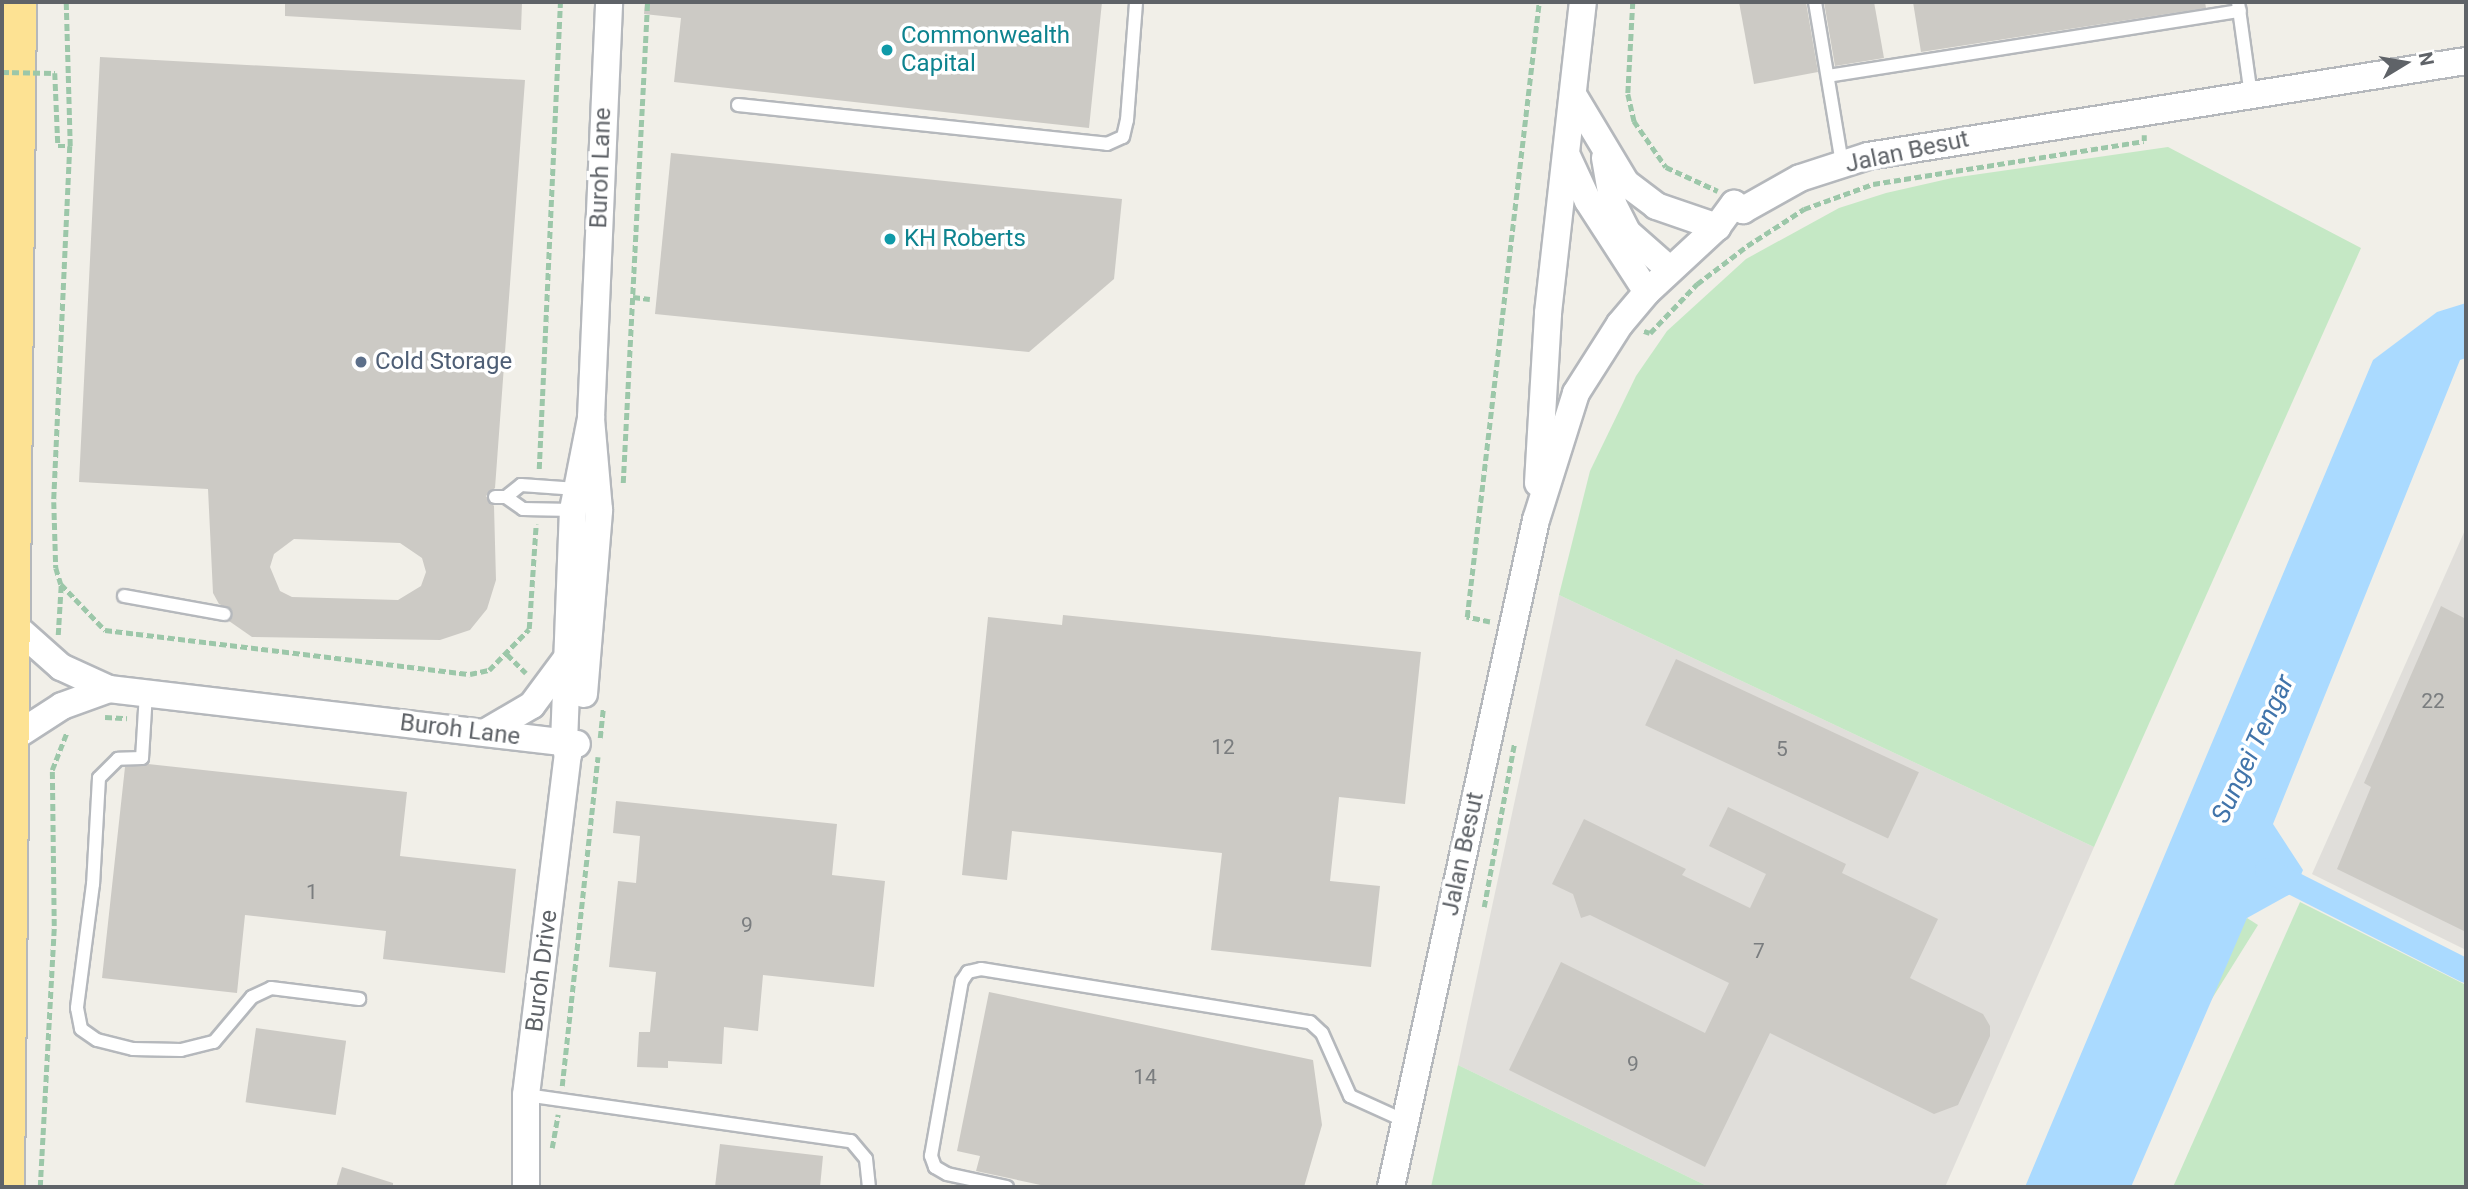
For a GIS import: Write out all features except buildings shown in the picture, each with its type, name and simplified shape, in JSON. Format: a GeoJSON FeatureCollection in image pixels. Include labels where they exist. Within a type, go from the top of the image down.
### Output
{"type":"FeatureCollection","features":[{"type":"Feature","properties":{"kind":"highway"},"geometry":{"type":"LineString","coordinates":[[5,1187],[8,620],[17,2]]}},
{"type":"Feature","properties":{"kind":"street","name":"Buroh Lane"},"geometry":{"type":"LineString","coordinates":[[591,418],[609,2]]}},
{"type":"Feature","properties":{"kind":"street","name":"Jalan Besut"},"geometry":{"type":"LineString","coordinates":[[1536,520],[1548,313],[1575,98],[1583,2]]}},
{"type":"Feature","properties":{"kind":"street","name":"Jalan Besut"},"geometry":{"type":"LineString","coordinates":[[1391,1187],[1536,520],[1576,393],[1619,324],[1647,292],[1717,227],[1734,204],[1743,210],[1800,178],[1842,164],[1944,142],[2466,61]]}},
{"type":"Feature","properties":{"kind":"street"},"geometry":{"type":"LineString","coordinates":[[1575,98],[1604,153],[1626,183],[1656,206],[1717,227]]}},
{"type":"Feature","properties":{"kind":"street"},"geometry":{"type":"LineString","coordinates":[[1604,153],[1614,204],[1627,232],[1669,269]]}},
{"type":"Feature","properties":{"kind":"street"},"geometry":{"type":"LineString","coordinates":[[1568,157],[1587,201],[1647,292]]}},
{"type":"Feature","properties":{"kind":"street"},"geometry":{"type":"LineString","coordinates":[[486,732],[532,705],[569,655],[575,499],[591,418]]}},
{"type":"Feature","properties":{"kind":"street"},"geometry":{"type":"LineString","coordinates":[[570,747],[599,510],[591,418]]}},
{"type":"Feature","properties":{"kind":"street","name":"Buroh Lane"},"geometry":{"type":"LineString","coordinates":[[8,620],[61,667],[108,689],[486,732],[570,747]]}},
{"type":"Feature","properties":{"kind":"street","name":"Buroh Drive"},"geometry":{"type":"LineString","coordinates":[[526,1187],[526,1095],[570,747],[569,655]]}},
{"type":"Feature","properties":{"kind":"street","name":"Buroh Lane"},"geometry":{"type":"LineString","coordinates":[[8,741],[62,706],[108,689]]}},
{"type":"Feature","properties":{"kind":"lane"},"geometry":{"type":"LineString","coordinates":[[738,105],[1107,144],[1123,137],[1127,120],[1136,2]]}},
{"type":"Feature","properties":{"kind":"lane"},"geometry":{"type":"LineString","coordinates":[[1815,2],[1842,164]]}},
{"type":"Feature","properties":{"kind":"lane"},"geometry":{"type":"LineString","coordinates":[[1828,76],[2239,6],[2251,96]]}},
{"type":"Feature","properties":{"kind":"lane"},"geometry":{"type":"LineString","coordinates":[[521,485],[538,486],[575,499],[537,509],[523,509],[500,497],[521,485]]}},
{"type":"Feature","properties":{"kind":"lane"},"geometry":{"type":"LineString","coordinates":[[124,596],[224,614]]}},
{"type":"Feature","properties":{"kind":"lane"},"geometry":{"type":"LineString","coordinates":[[146,693],[142,758],[118,759],[99,778],[93,884],[76,1008],[81,1029],[97,1040],[134,1049],[181,1050],[214,1042],[252,997],[271,988],[359,999]]}},
{"type":"Feature","properties":{"kind":"lane"},"geometry":{"type":"LineString","coordinates":[[1007,1187],[947,1174],[935,1167],[931,1156],[962,981],[968,972],[981,969],[1310,1022],[1322,1033],[1350,1096],[1405,1121]]}},
{"type":"Feature","properties":{"kind":"lane"},"geometry":{"type":"LineString","coordinates":[[526,1095],[851,1142],[866,1159],[869,1187]]}},
{"type":"Feature","properties":{"kind":"path"},"geometry":{"type":"LineString","coordinates":[[66,2],[70,146],[54,502],[56,568],[61,584],[106,630],[470,674],[489,670],[529,629],[537,509]]}},
{"type":"Feature","properties":{"kind":"path"},"geometry":{"type":"LineString","coordinates":[[538,486],[560,2]]}},
{"type":"Feature","properties":{"kind":"path"},"geometry":{"type":"LineString","coordinates":[[622,489],[646,2]]}},
{"type":"Feature","properties":{"kind":"path"},"geometry":{"type":"LineString","coordinates":[[1513,627],[1467,617],[1539,2]]}},
{"type":"Feature","properties":{"kind":"path"},"geometry":{"type":"LineString","coordinates":[[1633,2],[1628,94],[1634,121],[1666,167],[1711,185],[1734,204]]}},
{"type":"Feature","properties":{"kind":"path"},"geometry":{"type":"LineString","coordinates":[[2,72],[55,73],[58,146],[70,146]]}},
{"type":"Feature","properties":{"kind":"path"},"geometry":{"type":"LineString","coordinates":[[1619,324],[1650,332],[1697,284],[1804,209],[1873,184],[2144,141],[2142,113]]}},
{"type":"Feature","properties":{"kind":"path"},"geometry":{"type":"LineString","coordinates":[[633,297],[650,299]]}},
{"type":"Feature","properties":{"kind":"path"},"geometry":{"type":"LineString","coordinates":[[551,1153],[561,1099],[604,702]]}},
{"type":"Feature","properties":{"kind":"path"},"geometry":{"type":"LineString","coordinates":[[103,716],[144,720]]}},
{"type":"Feature","properties":{"kind":"path"},"geometry":{"type":"LineString","coordinates":[[40,1187],[52,969],[52,770],[69,727]]}},
{"type":"Feature","properties":{"kind":"shaded area"},"geometry":{"type":"Polygon","coordinates":[[[2466,528],[2466,950],[2312,874],[2466,528]]]}},
{"type":"Feature","properties":{"kind":"shaded area"},"geometry":{"type":"Polygon","coordinates":[[[1559,595],[2094,847],[1945,1187],[1709,1187],[1458,1065],[1559,595]]]}},
{"type":"Feature","properties":{"kind":"green space"},"geometry":{"type":"Polygon","coordinates":[[[2168,147],[2361,248],[2094,847],[1559,595],[1590,471],[1636,376],[1667,331],[1746,259],[1839,208],[1886,193],[1952,178],[2168,147]]]}},
{"type":"Feature","properties":{"kind":"green space"},"geometry":{"type":"Polygon","coordinates":[[[2300,902],[2466,985],[2466,1187],[2173,1187],[2300,902]]]}},
{"type":"Feature","properties":{"kind":"green space"},"geometry":{"type":"Polygon","coordinates":[[[2247,918],[2258,925],[2103,1173],[2092,1166],[2247,918]]]}},
{"type":"Feature","properties":{"kind":"green space"},"geometry":{"type":"Polygon","coordinates":[[[1458,1065],[1709,1187],[1431,1187],[1458,1065]]]}},
{"type":"Feature","properties":{"kind":"water","name":"Sungei Tengar"},"geometry":{"type":"Polygon","coordinates":[[[2466,303],[2466,358],[2460,360],[2273,824],[2303,870],[2294,892],[2247,918],[2131,1187],[2025,1187],[2373,360],[2437,312],[2466,303]]]}},
{"type":"Feature","properties":{"kind":"waterway"},"geometry":{"type":"LineString","coordinates":[[2267,870],[2466,971]]}},
{"type":"Feature","properties":{"kind":"place","name":"Commonwealth Capital"},"geometry":{"type":"Point","coordinates":[887,50]}},
{"type":"Feature","properties":{"kind":"place","name":"KH Roberts"},"geometry":{"type":"Point","coordinates":[890,239]}},
{"type":"Feature","properties":{"kind":"place","name":"Cold Storage"},"geometry":{"type":"Point","coordinates":[361,362]}}]}
